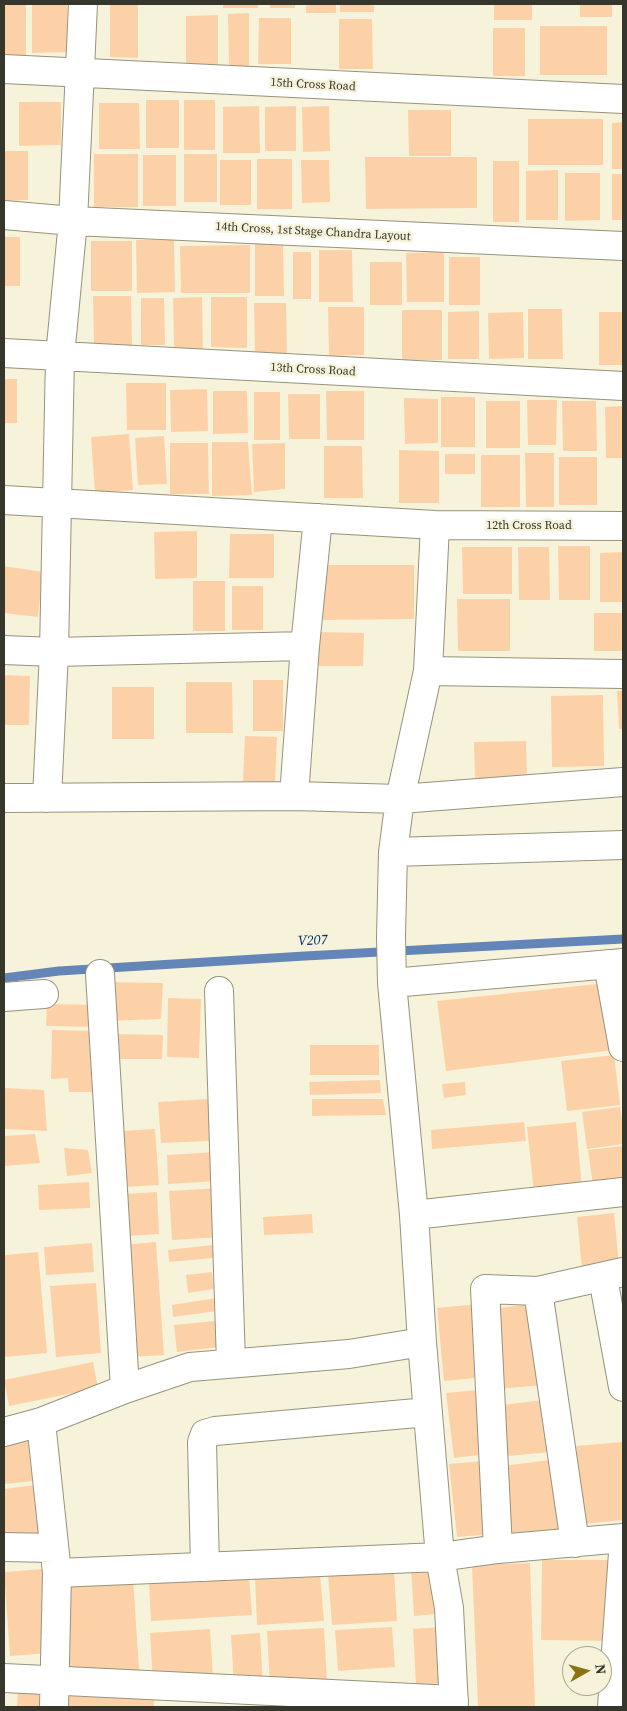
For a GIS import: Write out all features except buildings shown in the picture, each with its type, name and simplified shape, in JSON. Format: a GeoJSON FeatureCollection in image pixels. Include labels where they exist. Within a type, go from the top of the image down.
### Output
{"type":"FeatureCollection","features":[{"type":"Feature","properties":{"kind":"street"},"geometry":{"type":"LineString","coordinates":[[47,798],[54,652],[60,356],[73,221],[83,4]]}},
{"type":"Feature","properties":{"kind":"street","name":"15th Cross Road"},"geometry":{"type":"LineString","coordinates":[[4,69],[623,99]]}},
{"type":"Feature","properties":{"kind":"street","name":"14th Cross, 1st Stage Chandra Layout"},"geometry":{"type":"LineString","coordinates":[[4,215],[73,221],[623,246]]}},
{"type":"Feature","properties":{"kind":"street","name":"13th Cross Road"},"geometry":{"type":"LineString","coordinates":[[4,353],[623,386]]}},
{"type":"Feature","properties":{"kind":"street"},"geometry":{"type":"LineString","coordinates":[[4,500],[56,504]]}},
{"type":"Feature","properties":{"kind":"street","name":"12th Cross Road"},"geometry":{"type":"LineString","coordinates":[[56,504],[435,525],[623,526]]}},
{"type":"Feature","properties":{"kind":"street"},"geometry":{"type":"LineString","coordinates":[[294,796],[305,646],[318,518]]}},
{"type":"Feature","properties":{"kind":"street"},"geometry":{"type":"LineString","coordinates":[[4,1678],[54,1694],[454,1704],[448,1608],[440,1557],[422,1342],[414,1215],[392,974],[391,937],[393,852],[400,799],[428,671],[435,525]]}},
{"type":"Feature","properties":{"kind":"street"},"geometry":{"type":"LineString","coordinates":[[4,650],[54,652],[305,646]]}},
{"type":"Feature","properties":{"kind":"street"},"geometry":{"type":"LineString","coordinates":[[428,671],[623,674]]}},
{"type":"Feature","properties":{"kind":"street"},"geometry":{"type":"LineString","coordinates":[[4,798],[294,796],[400,799],[623,782]]}},
{"type":"Feature","properties":{"kind":"street"},"geometry":{"type":"LineString","coordinates":[[393,852],[623,845]]}},
{"type":"Feature","properties":{"kind":"street"},"geometry":{"type":"LineString","coordinates":[[392,974],[616,964],[623,1047]]}},
{"type":"Feature","properties":{"kind":"street"},"geometry":{"type":"LineString","coordinates":[[100,974],[125,1389]]}},
{"type":"Feature","properties":{"kind":"street"},"geometry":{"type":"LineString","coordinates":[[219,990],[231,1363]]}},
{"type":"Feature","properties":{"kind":"street"},"geometry":{"type":"LineString","coordinates":[[4,997],[44,994]]}},
{"type":"Feature","properties":{"kind":"street"},"geometry":{"type":"LineString","coordinates":[[414,1215],[623,1192]]}},
{"type":"Feature","properties":{"kind":"street"},"geometry":{"type":"LineString","coordinates":[[498,1549],[485,1289],[538,1291],[613,1275],[623,1387]]}},
{"type":"Feature","properties":{"kind":"street"},"geometry":{"type":"LineString","coordinates":[[538,1291],[575,1543]]}},
{"type":"Feature","properties":{"kind":"street"},"geometry":{"type":"LineString","coordinates":[[4,1432],[42,1422],[125,1389],[190,1367],[349,1354],[422,1342]]}},
{"type":"Feature","properties":{"kind":"street"},"geometry":{"type":"LineString","coordinates":[[206,1566],[202,1442],[205,1434],[215,1431],[428,1412]]}},
{"type":"Feature","properties":{"kind":"street"},"geometry":{"type":"LineString","coordinates":[[42,1422],[55,1560],[54,1694]]}},
{"type":"Feature","properties":{"kind":"street"},"geometry":{"type":"LineString","coordinates":[[4,1548],[55,1560],[206,1566],[440,1557],[498,1549],[623,1538]]}},
{"type":"Feature","properties":{"kind":"street"},"geometry":{"type":"LineString","coordinates":[[612,1707],[623,1553]]}},
{"type":"Feature","properties":{"kind":"waterway","name":"V207"},"geometry":{"type":"LineString","coordinates":[[4,978],[59,971],[623,939]]}}]}
